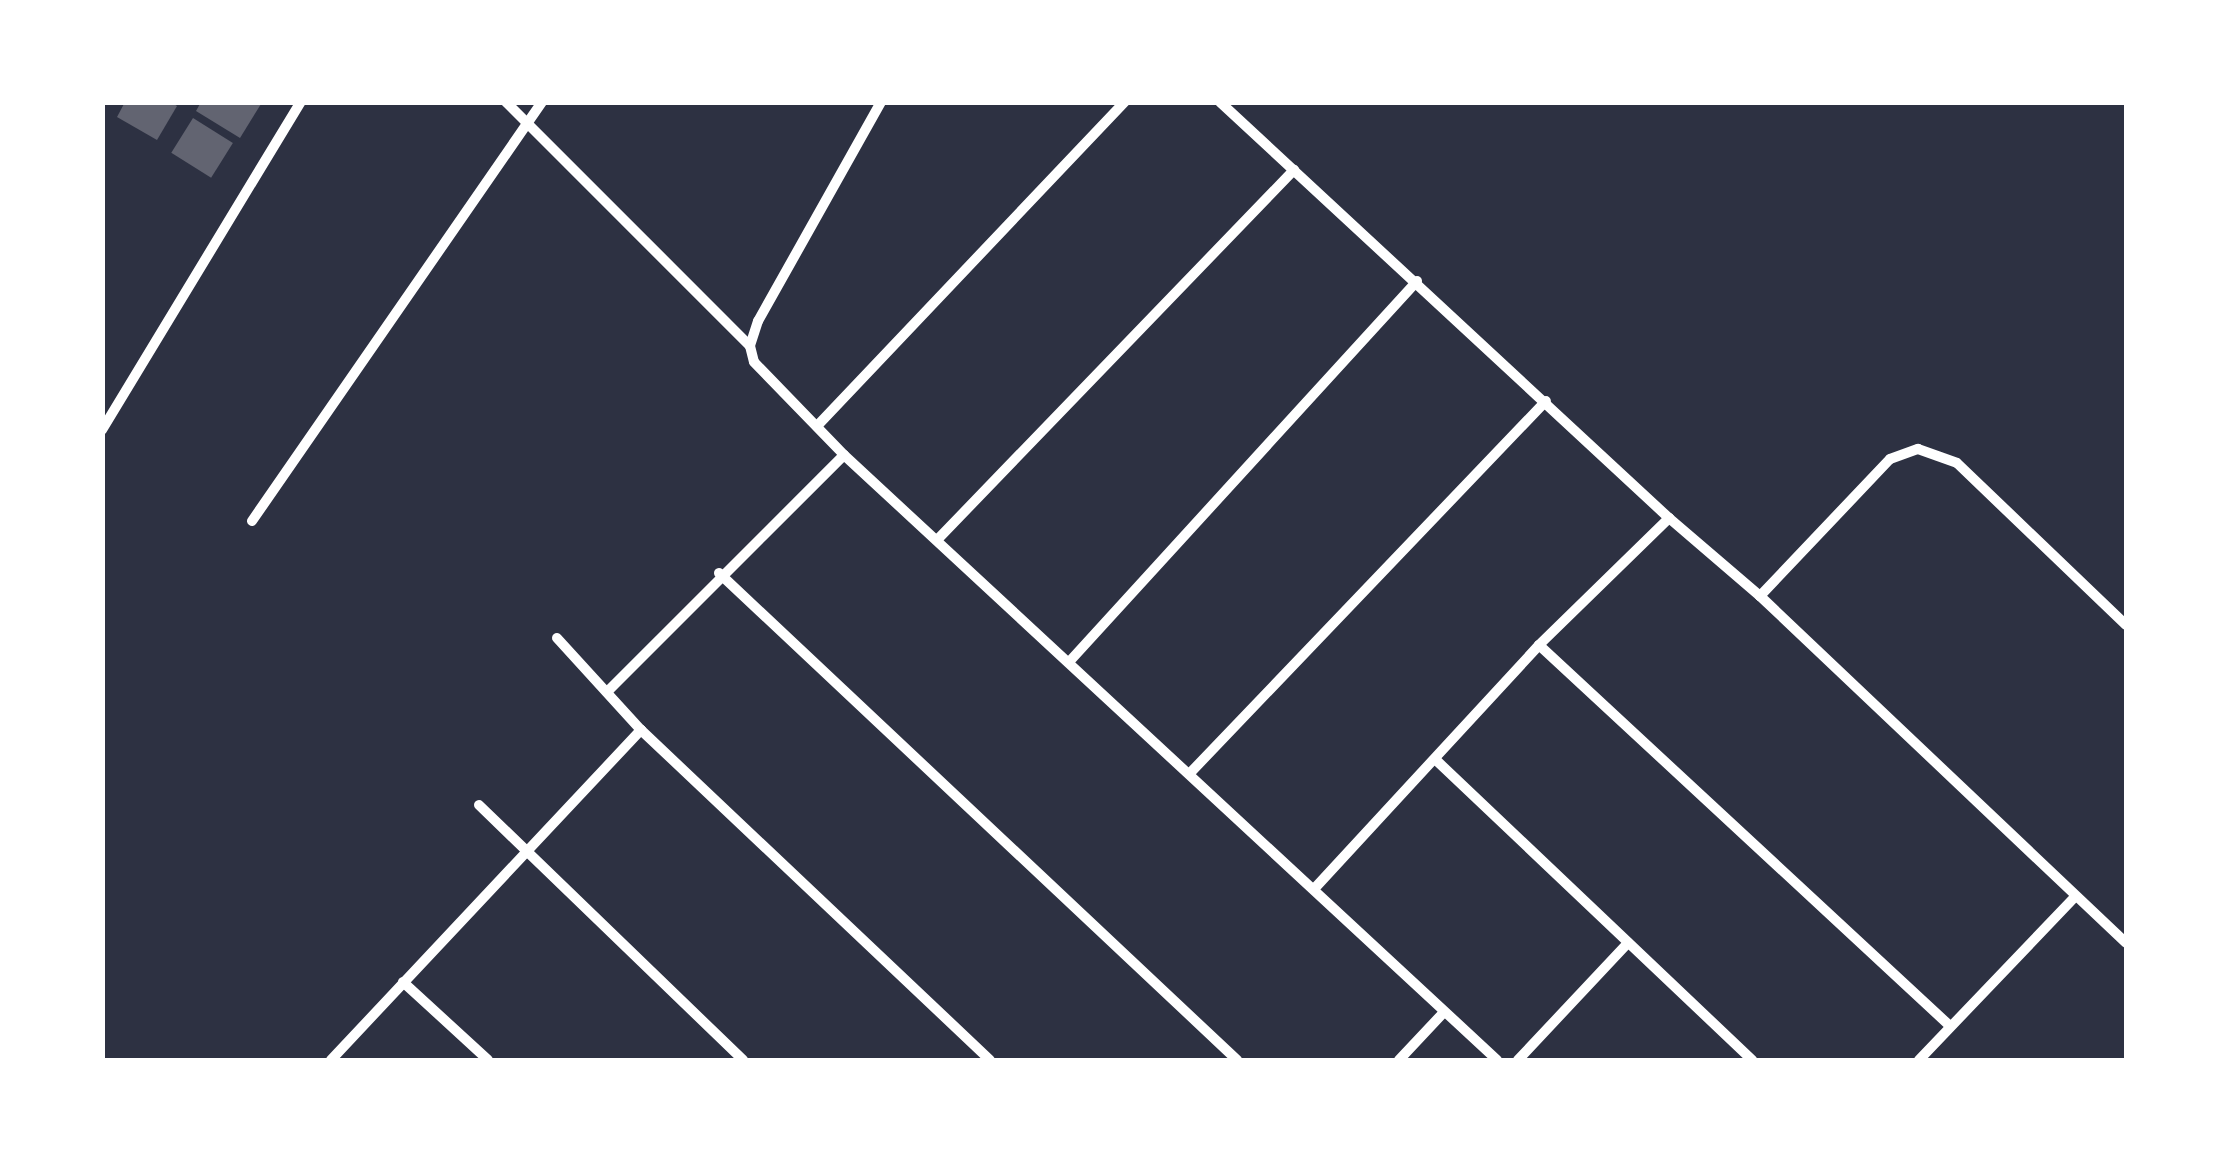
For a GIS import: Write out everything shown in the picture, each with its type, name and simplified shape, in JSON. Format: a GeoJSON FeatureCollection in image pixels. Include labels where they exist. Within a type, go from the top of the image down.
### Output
{"type":"FeatureCollection","features":[{"type":"Feature","properties":{"kind":"street"},"geometry":{"type":"LineString","coordinates":[[102,430],[301,102]]}},
{"type":"Feature","properties":{"kind":"street"},"geometry":{"type":"LineString","coordinates":[[506,102],[750,346],[764,376],[818,425],[844,455],[1192,772],[1497,1060]]}},
{"type":"Feature","properties":{"kind":"street"},"geometry":{"type":"LineString","coordinates":[[252,521],[542,102]]}},
{"type":"Feature","properties":{"kind":"street"},"geometry":{"type":"LineString","coordinates":[[750,346],[881,102]]}},
{"type":"Feature","properties":{"kind":"street"},"geometry":{"type":"LineString","coordinates":[[818,425],[1124,102]]}},
{"type":"Feature","properties":{"kind":"street"},"geometry":{"type":"LineString","coordinates":[[1220,102],[1669,518],[1760,596],[2126,944]]}},
{"type":"Feature","properties":{"kind":"street"},"geometry":{"type":"LineString","coordinates":[[938,538],[1294,170]]}},
{"type":"Feature","properties":{"kind":"street"},"geometry":{"type":"LineString","coordinates":[[1069,662],[1416,281]]}},
{"type":"Feature","properties":{"kind":"street"},"geometry":{"type":"LineString","coordinates":[[1192,772],[1546,402]]}},
{"type":"Feature","properties":{"kind":"street"},"geometry":{"type":"LineString","coordinates":[[1760,596],[1890,458],[1918,449],[1956,463],[2126,625]]}},
{"type":"Feature","properties":{"kind":"street"},"geometry":{"type":"LineString","coordinates":[[607,692],[719,573],[844,455]]}},
{"type":"Feature","properties":{"kind":"street"},"geometry":{"type":"LineString","coordinates":[[1314,889],[1538,645],[1669,518]]}},
{"type":"Feature","properties":{"kind":"street"},"geometry":{"type":"LineString","coordinates":[[719,573],[1237,1060]]}},
{"type":"Feature","properties":{"kind":"street"},"geometry":{"type":"LineString","coordinates":[[558,638],[641,730],[990,1060]]}},
{"type":"Feature","properties":{"kind":"street"},"geometry":{"type":"LineString","coordinates":[[1538,645],[1950,1026]]}},
{"type":"Feature","properties":{"kind":"street"},"geometry":{"type":"LineString","coordinates":[[331,1060],[527,856],[641,730]]}},
{"type":"Feature","properties":{"kind":"street"},"geometry":{"type":"LineString","coordinates":[[1436,760],[1752,1060]]}},
{"type":"Feature","properties":{"kind":"street"},"geometry":{"type":"LineString","coordinates":[[479,805],[527,856],[744,1060]]}},
{"type":"Feature","properties":{"kind":"street"},"geometry":{"type":"LineString","coordinates":[[1918,1060],[2076,897]]}},
{"type":"Feature","properties":{"kind":"street"},"geometry":{"type":"LineString","coordinates":[[1518,1060],[1628,943]]}},
{"type":"Feature","properties":{"kind":"street"},"geometry":{"type":"LineString","coordinates":[[404,982],[488,1060]]}},
{"type":"Feature","properties":{"kind":"street"},"geometry":{"type":"LineString","coordinates":[[1399,1060],[1444,1012]]}},
{"type":"Feature","properties":{"kind":"building"},"geometry":{"type":"Polygon","coordinates":[[[125,102],[171,102],[177,106],[157,140],[117,117],[125,102]]]}},
{"type":"Feature","properties":{"kind":"building"},"geometry":{"type":"Polygon","coordinates":[[[201,102],[261,104],[240,138],[196,111],[201,102]]]}},
{"type":"Feature","properties":{"kind":"building"},"geometry":{"type":"Polygon","coordinates":[[[193,118],[233,143],[211,178],[171,153],[193,118]]]}}]}
